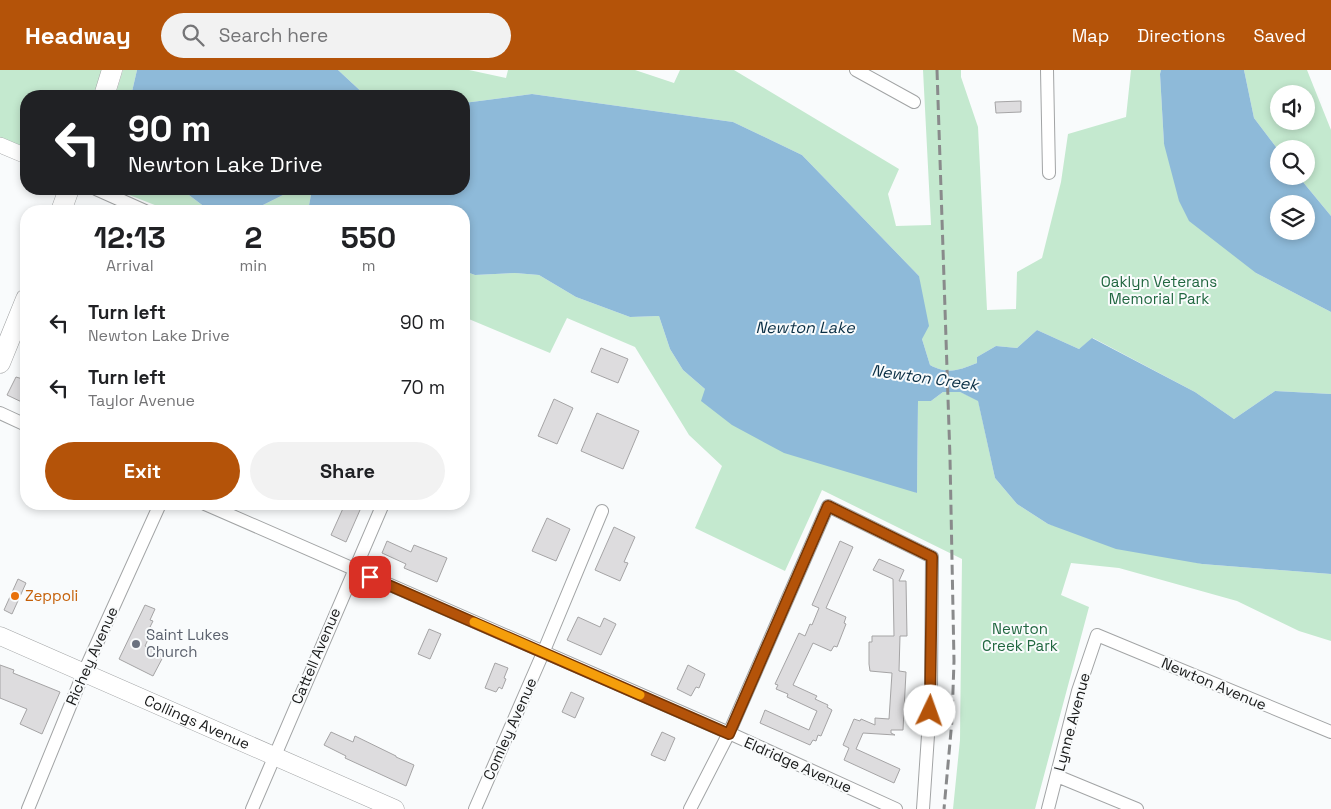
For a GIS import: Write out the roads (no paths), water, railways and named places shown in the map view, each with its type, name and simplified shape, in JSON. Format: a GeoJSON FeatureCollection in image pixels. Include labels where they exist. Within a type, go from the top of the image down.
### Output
{"type":"FeatureCollection","features":[{"type":"Feature","properties":{"kind":"highway"},"geometry":{"type":"LineString","coordinates":[[106,90],[112,70]]}},
{"type":"Feature","properties":{"kind":"highway"},"geometry":{"type":"LineString","coordinates":[[0,363],[20,314]]}},
{"type":"Feature","properties":{"kind":"main road","name":"Collings Avenue"},"geometry":{"type":"LineString","coordinates":[[0,636],[395,809]]}},
{"type":"Feature","properties":{"kind":"street"},"geometry":{"type":"LineString","coordinates":[[856,70],[914,102]]}},
{"type":"Feature","properties":{"kind":"street"},"geometry":{"type":"LineString","coordinates":[[1047,70],[1049,173]]}},
{"type":"Feature","properties":{"kind":"street"},"geometry":{"type":"LineString","coordinates":[[0,145],[20,153]]}},
{"type":"Feature","properties":{"kind":"street"},"geometry":{"type":"LineString","coordinates":[[109,195],[132,205]]}},
{"type":"Feature","properties":{"kind":"street"},"geometry":{"type":"LineString","coordinates":[[0,413],[20,422]]}},
{"type":"Feature","properties":{"kind":"street"},"geometry":{"type":"LineString","coordinates":[[690,809],[729,734],[828,506],[932,557],[931,691],[923,809]]}},
{"type":"Feature","properties":{"kind":"street","name":"Richey Avenue"},"geometry":{"type":"LineString","coordinates":[[28,809],[84,672],[157,510]]}},
{"type":"Feature","properties":{"kind":"street","name":"Eldridge Avenue"},"geometry":{"type":"LineString","coordinates":[[218,510],[896,809]]}},
{"type":"Feature","properties":{"kind":"street","name":"Cattell Avenue"},"geometry":{"type":"LineString","coordinates":[[252,809],[380,510]]}},
{"type":"Feature","properties":{"kind":"street","name":"Comley Avenue"},"geometry":{"type":"LineString","coordinates":[[475,809],[602,511]]}},
{"type":"Feature","properties":{"kind":"street","name":"Newton Avenue"},"geometry":{"type":"LineString","coordinates":[[1097,635],[1331,732]]}},
{"type":"Feature","properties":{"kind":"street","name":"Lynne Avenue"},"geometry":{"type":"LineString","coordinates":[[1048,809],[1078,691],[1097,635]]}},
{"type":"Feature","properties":{"kind":"street"},"geometry":{"type":"LineString","coordinates":[[1057,776],[1137,809]]}},
{"type":"Feature","properties":{"kind":"water"},"geometry":{"type":"Polygon","coordinates":[[[137,70],[338,70],[360,90],[132,90],[137,70]]]}},
{"type":"Feature","properties":{"kind":"water"},"geometry":{"type":"Polygon","coordinates":[[[1161,70],[1244,70],[1254,118],[1271,140],[1270,185],[1305,185],[1314,195],[1270,195],[1270,240],[1315,240],[1315,197],[1331,216],[1331,312],[1256,273],[1189,221],[1179,201],[1164,144],[1161,70]]]}},
{"type":"Feature","properties":{"kind":"water","name":"Newton Lake"},"geometry":{"type":"Polygon","coordinates":[[[532,94],[733,122],[802,155],[919,276],[929,326],[922,339],[930,365],[936,368],[948,371],[971,366],[977,363],[977,357],[996,346],[1017,348],[1037,330],[1079,349],[1092,338],[1195,392],[1234,419],[1275,391],[1331,394],[1331,574],[1202,564],[1116,549],[1048,524],[1017,504],[995,478],[978,401],[960,392],[943,392],[931,401],[918,401],[917,493],[784,453],[732,425],[701,401],[705,389],[683,370],[670,349],[659,316],[630,317],[576,297],[539,275],[515,273],[475,275],[470,273],[470,205],[309,205],[311,195],[470,195],[470,102],[532,94]]]}},
{"type":"Feature","properties":{"kind":"water"},"geometry":{"type":"Polygon","coordinates":[[[189,195],[283,195],[263,205],[202,205],[189,195]]]}},
{"type":"Feature","properties":{"kind":"railway"},"geometry":{"type":"LineString","coordinates":[[937,70],[950,458],[954,661],[952,720],[944,809]]}},
{"type":"Feature","properties":{"kind":"place","name":"Zeppoli"},"geometry":{"type":"Point","coordinates":[15,596]}},
{"type":"Feature","properties":{"kind":"place","name":"Saint Lukes Church"},"geometry":{"type":"Point","coordinates":[136,644]}},
{"type":"Feature","properties":{"kind":"park label","name":"Oaklyn Veterans Memorial Park"},"geometry":{"type":"Point","coordinates":[1159,290]}},
{"type":"Feature","properties":{"kind":"park label","name":"Newton Creek Park"},"geometry":{"type":"Point","coordinates":[1020,638]}},
{"type":"Feature","properties":{"kind":"water label","name":"Newton Creek"},"geometry":{"type":"Point","coordinates":[925,377]}}]}
